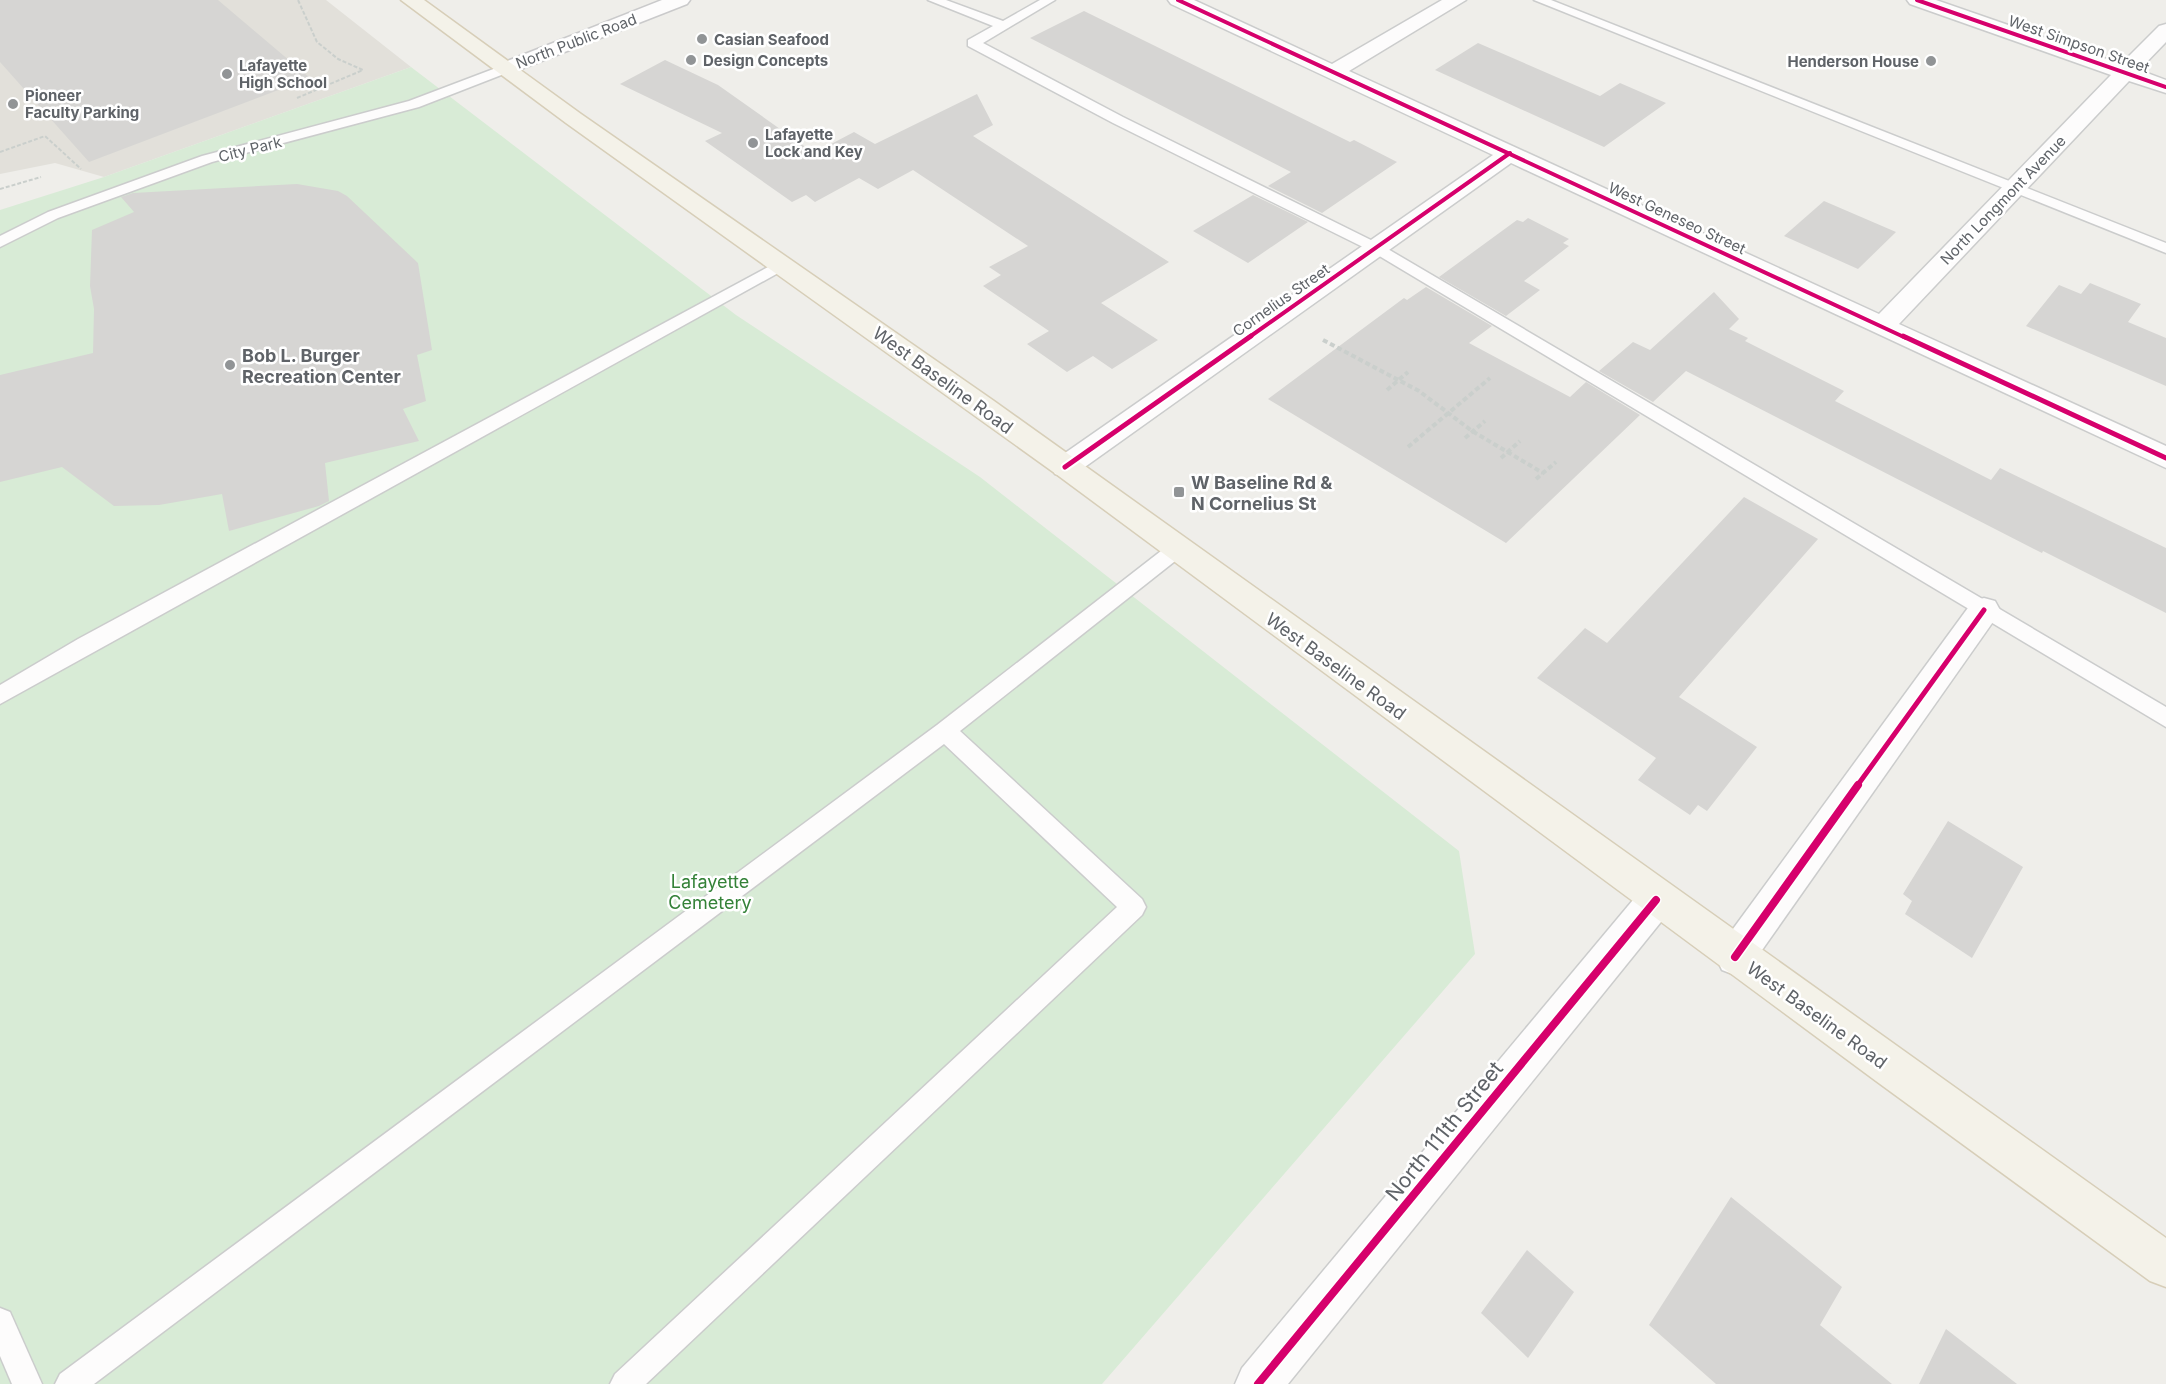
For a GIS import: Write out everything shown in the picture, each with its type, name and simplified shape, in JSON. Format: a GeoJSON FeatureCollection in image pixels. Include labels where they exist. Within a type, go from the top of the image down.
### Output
{"type":"FeatureCollection","features":[{"type":"Feature","properties":{"kind":"main road","name":"West Baseline Road"},"geometry":{"type":"LineString","coordinates":[[411,0],[504,69],[783,264],[1065,467],[1656,900],[2166,1265]]}},
{"type":"Feature","properties":{"kind":"street","name":"North Public Road"},"geometry":{"type":"LineString","coordinates":[[504,69],[680,0]]}},
{"type":"Feature","properties":{"kind":"street","name":"West Geneseo Street"},"geometry":{"type":"LineString","coordinates":[[1178,0],[2166,458]]}},
{"type":"Feature","properties":{"kind":"street"},"geometry":{"type":"LineString","coordinates":[[1333,72],[1456,0]]}},
{"type":"Feature","properties":{"kind":"street","name":"West Simpson Street"},"geometry":{"type":"LineString","coordinates":[[1917,0],[2166,87]]}},
{"type":"Feature","properties":{"kind":"street","name":"North Longmont Avenue"},"geometry":{"type":"LineString","coordinates":[[1882,326],[2123,72],[2166,30]]}},
{"type":"Feature","properties":{"kind":"street","name":"Cornelius Street"},"geometry":{"type":"LineString","coordinates":[[1065,467],[1510,153]]}},
{"type":"Feature","properties":{"kind":"street"},"geometry":{"type":"LineString","coordinates":[[1736,957],[1984,610]]}},
{"type":"Feature","properties":{"kind":"street","name":"North 111th Street"},"geometry":{"type":"LineString","coordinates":[[1258,1384],[1656,900]]}},
{"type":"Feature","properties":{"kind":"lane"},"geometry":{"type":"LineString","coordinates":[[934,0],[1002,25]]}},
{"type":"Feature","properties":{"kind":"lane"},"geometry":{"type":"LineString","coordinates":[[1049,0],[973,42],[1139,131],[1376,248],[2166,718]]}},
{"type":"Feature","properties":{"kind":"lane"},"geometry":{"type":"LineString","coordinates":[[1540,0],[2166,248]]}},
{"type":"Feature","properties":{"kind":"lane","name":"City Park"},"geometry":{"type":"LineString","coordinates":[[0,242],[53,215],[207,159],[414,104],[504,69]]}},
{"type":"Feature","properties":{"kind":"lane"},"geometry":{"type":"LineString","coordinates":[[0,695],[95,640],[783,264]]}},
{"type":"Feature","properties":{"kind":"lane"},"geometry":{"type":"LineString","coordinates":[[70,1384],[945,731],[1177,549]]}},
{"type":"Feature","properties":{"kind":"lane"},"geometry":{"type":"LineString","coordinates":[[625,1384],[1134,907],[945,731]]}},
{"type":"Feature","properties":{"kind":"lane"},"geometry":{"type":"LineString","coordinates":[[0,1322],[27,1384]]}},
{"type":"Feature","properties":{"kind":"path"},"geometry":{"type":"LineString","coordinates":[[294,99],[363,70],[344,64],[322,48],[308,27],[307,10],[298,0]]}},
{"type":"Feature","properties":{"kind":"path"},"geometry":{"type":"LineString","coordinates":[[0,152],[45,136],[86,174]]}},
{"type":"Feature","properties":{"kind":"path"},"geometry":{"type":"LineString","coordinates":[[0,189],[41,177]]}},
{"type":"Feature","properties":{"kind":"path"},"geometry":{"type":"LineString","coordinates":[[1323,340],[1399,380],[1472,431],[1543,473]]}},
{"type":"Feature","properties":{"kind":"path"},"geometry":{"type":"LineString","coordinates":[[1387,390],[1408,372]]}},
{"type":"Feature","properties":{"kind":"path"},"geometry":{"type":"LineString","coordinates":[[1408,447],[1490,378]]}},
{"type":"Feature","properties":{"kind":"path"},"geometry":{"type":"LineString","coordinates":[[1465,438],[1485,421]]}},
{"type":"Feature","properties":{"kind":"path"},"geometry":{"type":"LineString","coordinates":[[1501,458],[1520,441]]}},
{"type":"Feature","properties":{"kind":"path"},"geometry":{"type":"LineString","coordinates":[[1536,479],[1556,462]]}},
{"type":"Feature","properties":{"kind":"shaded area"},"geometry":{"type":"Polygon","coordinates":[[[0,0],[326,0],[411,67],[104,177],[55,163],[0,174],[0,0]]]}},
{"type":"Feature","properties":{"kind":"green space","name":"Lafayette Cemetery"},"geometry":{"type":"Polygon","coordinates":[[[411,67],[736,315],[980,477],[1459,851],[1475,954],[1102,1384],[0,1384],[0,210],[104,177],[411,67]]]}},
{"type":"Feature","properties":{"kind":"building","name":"Lafayette High School"},"geometry":{"type":"Polygon","coordinates":[[[0,0],[218,0],[310,78],[89,162],[0,62],[0,0]]]}},
{"type":"Feature","properties":{"kind":"building"},"geometry":{"type":"Polygon","coordinates":[[[1084,11],[1350,142],[1354,140],[1397,162],[1322,213],[1268,186],[1291,172],[1030,38],[1084,11]]]}},
{"type":"Feature","properties":{"kind":"building"},"geometry":{"type":"Polygon","coordinates":[[[1478,43],[1600,96],[1620,83],[1666,103],[1604,147],[1435,70],[1478,43]]]}},
{"type":"Feature","properties":{"kind":"building"},"geometry":{"type":"Polygon","coordinates":[[[665,60],[718,85],[814,153],[854,132],[875,144],[977,94],[993,125],[973,136],[1169,262],[1101,303],[1158,340],[1112,369],[1093,356],[1067,372],[1027,344],[1049,331],[983,286],[1001,275],[989,267],[1028,246],[913,170],[878,189],[859,178],[815,202],[806,195],[792,202],[705,141],[722,133],[620,84],[665,60]]]}},
{"type":"Feature","properties":{"kind":"building","name":"Bob L. Burger Recreation Center"},"geometry":{"type":"Polygon","coordinates":[[[297,184],[338,191],[347,196],[418,263],[432,350],[417,355],[426,401],[403,409],[419,441],[325,463],[329,501],[319,506],[229,531],[222,494],[159,505],[114,506],[62,467],[0,482],[0,375],[93,353],[94,309],[90,286],[92,230],[134,212],[121,197],[133,193],[297,184]]]}},
{"type":"Feature","properties":{"kind":"building"},"geometry":{"type":"Polygon","coordinates":[[[1253,195],[1308,222],[1248,263],[1193,231],[1253,195]]]}},
{"type":"Feature","properties":{"kind":"building"},"geometry":{"type":"Polygon","coordinates":[[[1824,201],[1896,232],[1858,269],[1784,236],[1824,201]]]}},
{"type":"Feature","properties":{"kind":"building"},"geometry":{"type":"Polygon","coordinates":[[[1528,218],[1569,239],[1563,243],[1569,246],[1524,281],[1540,290],[1506,316],[1439,277],[1517,220],[1523,222],[1528,218]]]}},
{"type":"Feature","properties":{"kind":"building"},"geometry":{"type":"Polygon","coordinates":[[[2090,283],[2141,304],[2128,322],[2166,338],[2166,386],[2026,326],[2059,285],[2081,294],[2090,283]]]}},
{"type":"Feature","properties":{"kind":"building"},"geometry":{"type":"Polygon","coordinates":[[[1426,287],[1492,326],[1469,343],[1570,397],[1586,382],[1640,415],[1506,543],[1268,399],[1404,298],[1407,300],[1426,287]]]}},
{"type":"Feature","properties":{"kind":"building"},"geometry":{"type":"Polygon","coordinates":[[[1714,292],[1739,319],[1729,329],[1748,338],[1745,341],[1844,391],[1835,401],[1991,480],[2000,468],[2166,548],[2166,613],[2043,551],[2042,553],[1686,371],[1653,402],[1599,371],[1633,342],[1650,350],[1714,292]]]}},
{"type":"Feature","properties":{"kind":"building"},"geometry":{"type":"Polygon","coordinates":[[[1744,497],[1818,539],[1679,697],[1757,747],[1707,811],[1698,805],[1690,815],[1638,780],[1656,758],[1537,678],[1585,628],[1607,643],[1744,497]]]}},
{"type":"Feature","properties":{"kind":"building"},"geometry":{"type":"Polygon","coordinates":[[[1948,821],[2023,867],[1972,958],[1905,914],[1912,901],[1903,894],[1948,821]]]}},
{"type":"Feature","properties":{"kind":"building"},"geometry":{"type":"Polygon","coordinates":[[[1731,1197],[1842,1287],[1820,1325],[1892,1384],[1716,1384],[1649,1325],[1731,1197]]]}},
{"type":"Feature","properties":{"kind":"building"},"geometry":{"type":"Polygon","coordinates":[[[1527,1250],[1574,1292],[1528,1358],[1481,1313],[1527,1250]]]}},
{"type":"Feature","properties":{"kind":"building"},"geometry":{"type":"Polygon","coordinates":[[[1946,1329],[2017,1384],[1919,1384],[1946,1329]]]}},
{"type":"Feature","properties":{"kind":"cycle path"},"geometry":{"type":"LineString","coordinates":[[1178,0],[2166,458]]}},
{"type":"Feature","properties":{"kind":"cycle path"},"geometry":{"type":"LineString","coordinates":[[1917,0],[2166,87]]}},
{"type":"Feature","properties":{"kind":"cycle path"},"geometry":{"type":"LineString","coordinates":[[1065,467],[1510,153]]}},
{"type":"Feature","properties":{"kind":"cycle path"},"geometry":{"type":"LineString","coordinates":[[1735,957],[1984,610]]}},
{"type":"Feature","properties":{"kind":"cycle path"},"geometry":{"type":"LineString","coordinates":[[1258,1384],[1656,900]]}},
{"type":"Feature","properties":{"kind":"place","name":"Casian Seafood"},"geometry":{"type":"Point","coordinates":[702,39]}},
{"type":"Feature","properties":{"kind":"place","name":"Design Concepts"},"geometry":{"type":"Point","coordinates":[691,60]}},
{"type":"Feature","properties":{"kind":"place","name":"Henderson House"},"geometry":{"type":"Point","coordinates":[1931,61]}},
{"type":"Feature","properties":{"kind":"place","name":"Lafayette High School"},"geometry":{"type":"Point","coordinates":[227,74]}},
{"type":"Feature","properties":{"kind":"place","name":"Pioneer Faculty Parking"},"geometry":{"type":"Point","coordinates":[13,104]}},
{"type":"Feature","properties":{"kind":"place","name":"Lafayette Lock and Key"},"geometry":{"type":"Point","coordinates":[753,143]}},
{"type":"Feature","properties":{"kind":"place","name":"Bob L. Burger Recreation Center"},"geometry":{"type":"Point","coordinates":[230,365]}},
{"type":"Feature","properties":{"kind":"place","name":"W Baseline Rd & N Cornelius St"},"geometry":{"type":"Point","coordinates":[1179,492]}}]}
